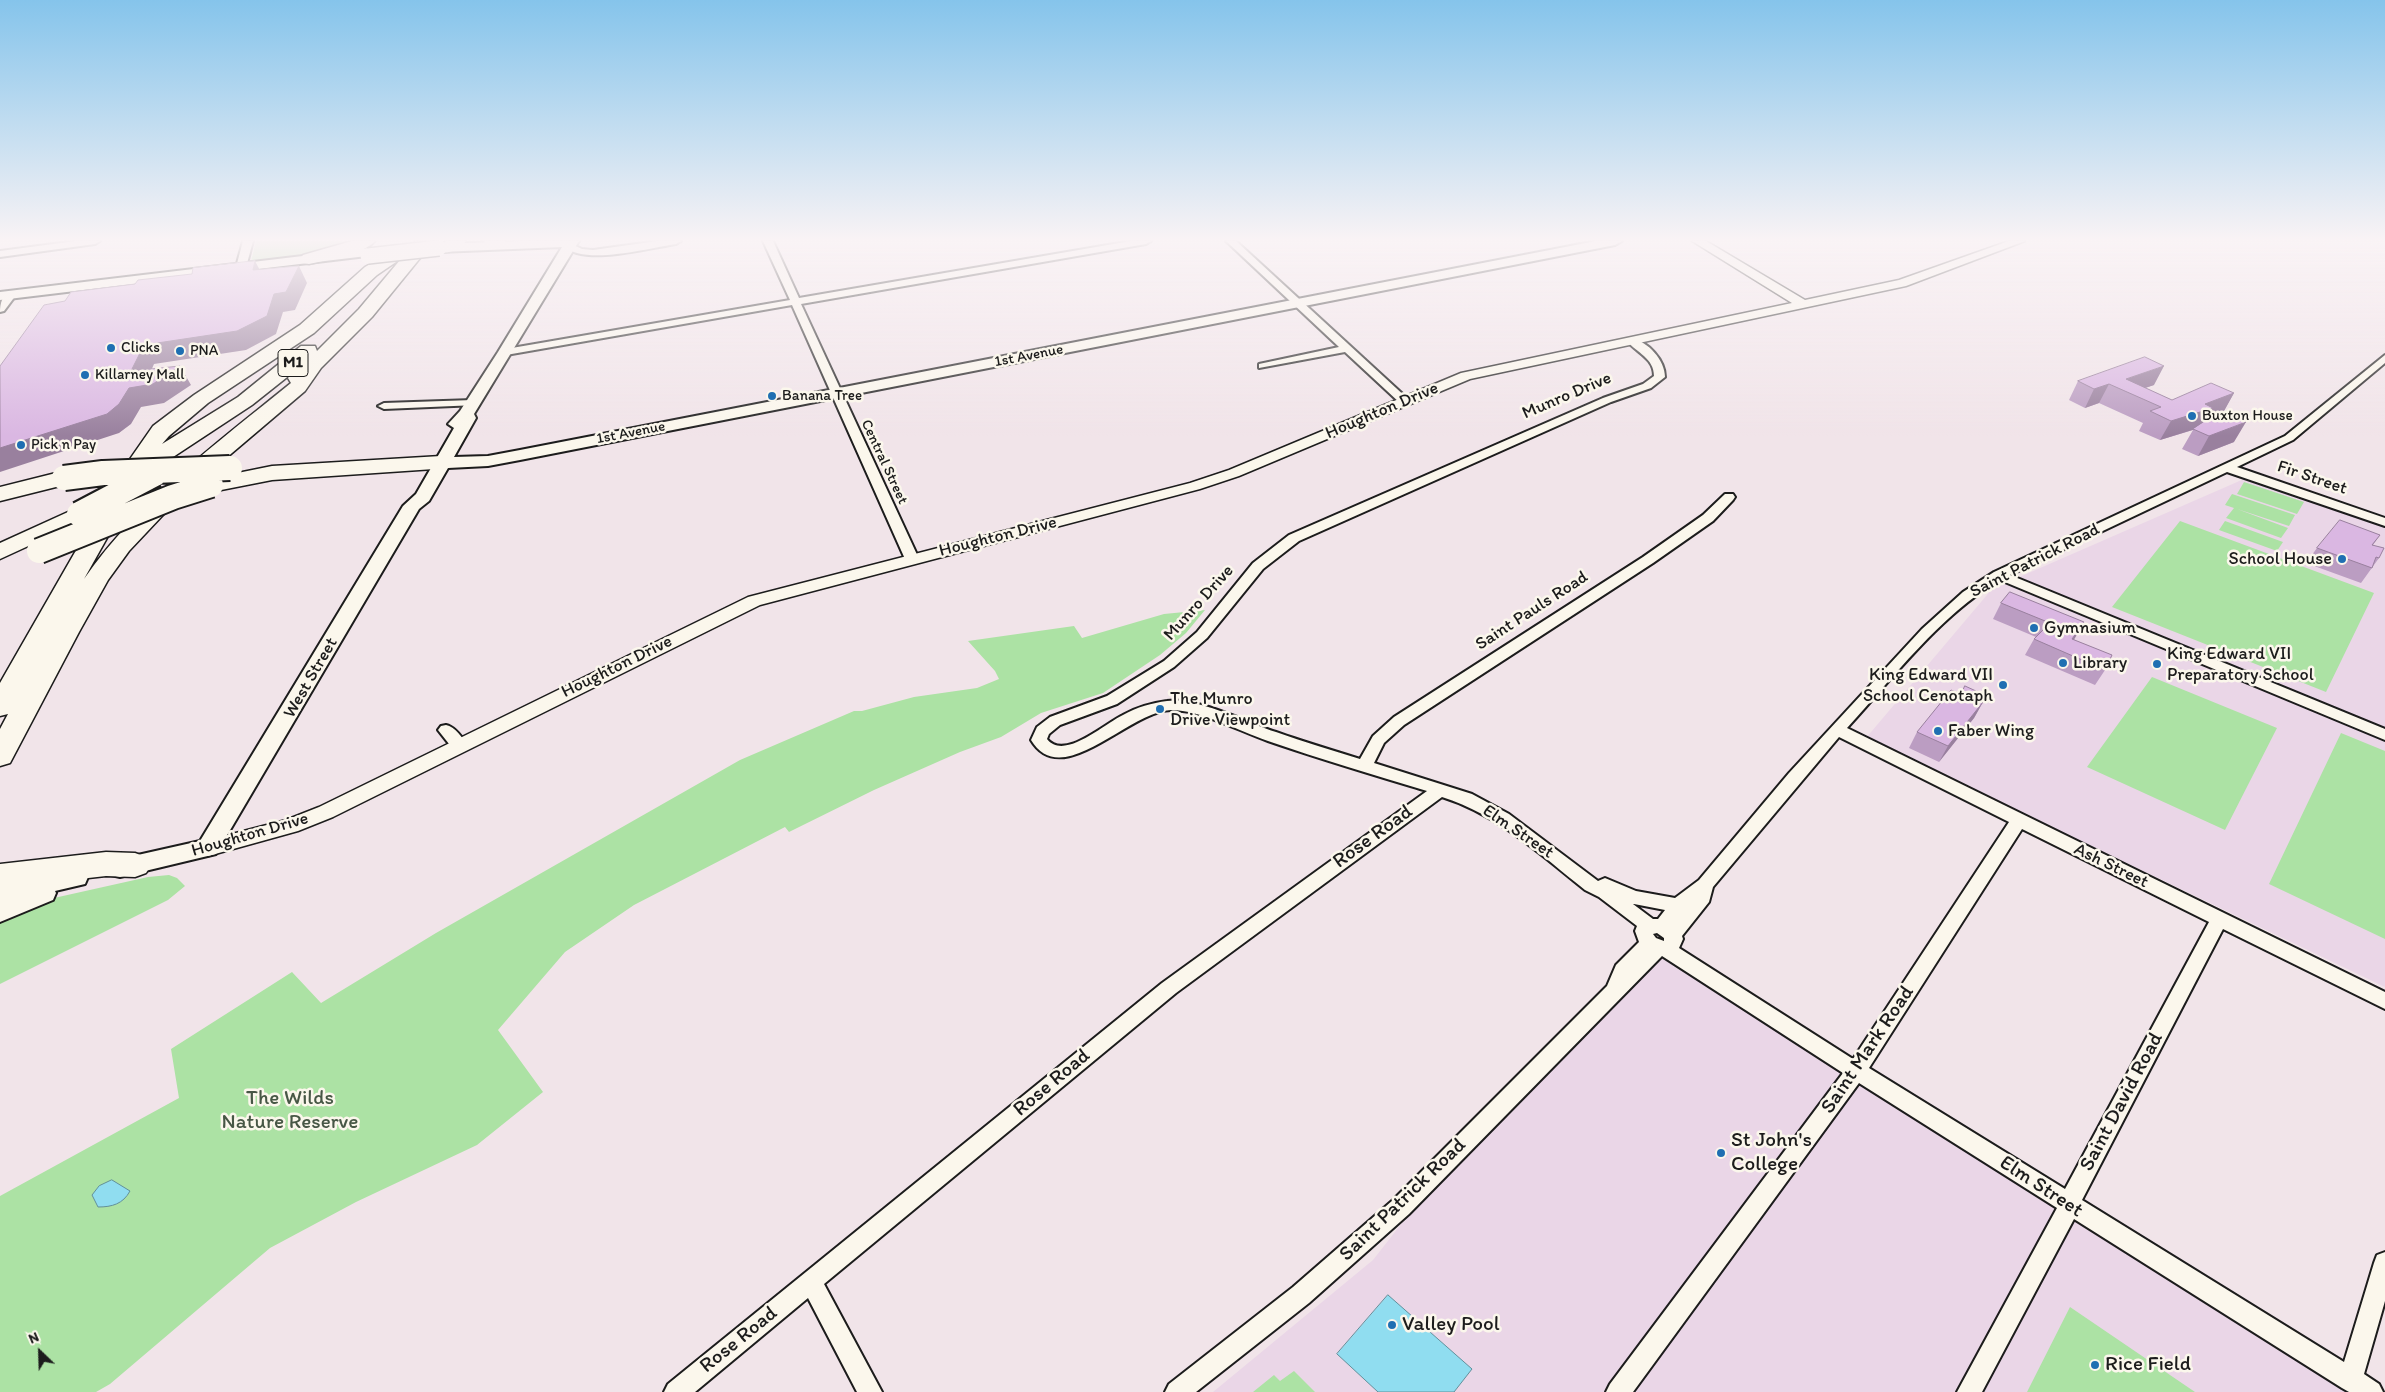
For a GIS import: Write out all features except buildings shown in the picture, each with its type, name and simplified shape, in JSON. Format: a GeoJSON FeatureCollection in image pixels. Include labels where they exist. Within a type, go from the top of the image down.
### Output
{"type":"FeatureCollection","features":[{"type":"Feature","properties":{"kind":"highway"},"geometry":{"type":"LineString","coordinates":[[0,707],[132,472],[161,431],[201,399],[271,355],[334,306]]}},
{"type":"Feature","properties":{"kind":"highway","name":"M1"},"geometry":{"type":"LineString","coordinates":[[165,460],[294,363],[329,329],[349,306]]}},
{"type":"Feature","properties":{"kind":"highway","name":"M1"},"geometry":{"type":"LineString","coordinates":[[0,552],[264,404],[312,366],[373,306]]}},
{"type":"Feature","properties":{"kind":"highway"},"geometry":{"type":"LineString","coordinates":[[0,756],[66,632],[96,580],[120,546],[171,493],[298,387],[310,373],[312,366]]}},
{"type":"Feature","properties":{"kind":"highway"},"geometry":{"type":"LineString","coordinates":[[0,494],[64,478],[103,473],[437,461]]}},
{"type":"Feature","properties":{"kind":"highway"},"geometry":{"type":"LineString","coordinates":[[0,567],[173,497],[211,485],[272,473],[437,461]]}},
{"type":"Feature","properties":{"kind":"highway","name":"M1"},"geometry":{"type":"LineString","coordinates":[[0,538],[75,509]]}},
{"type":"Feature","properties":{"kind":"highway"},"geometry":{"type":"LineString","coordinates":[[0,876],[106,864],[136,865]]}},
{"type":"Feature","properties":{"kind":"main road","name":"West Street"},"geometry":{"type":"LineString","coordinates":[[208,848],[412,506],[423,496],[437,461],[468,418],[470,408],[533,306]]}},
{"type":"Feature","properties":{"kind":"main road","name":"1st Avenue"},"geometry":{"type":"LineString","coordinates":[[437,461],[488,461],[1284,306]]}},
{"type":"Feature","properties":{"kind":"main road","name":"Houghton Drive"},"geometry":{"type":"LineString","coordinates":[[0,892],[136,865],[208,848]]}},
{"type":"Feature","properties":{"kind":"main road"},"geometry":{"type":"LineString","coordinates":[[0,912],[93,874]]}},
{"type":"Feature","properties":{"kind":"street"},"geometry":{"type":"LineString","coordinates":[[506,352],[772,306]]}},
{"type":"Feature","properties":{"kind":"street","name":"Central Street"},"geometry":{"type":"LineString","coordinates":[[797,306],[912,559]]}},
{"type":"Feature","properties":{"kind":"street"},"geometry":{"type":"LineString","coordinates":[[1302,306],[1404,401]]}},
{"type":"Feature","properties":{"kind":"street"},"geometry":{"type":"LineString","coordinates":[[1776,311],[1781,306]]}},
{"type":"Feature","properties":{"kind":"street","name":"Houghton Drive"},"geometry":{"type":"LineString","coordinates":[[208,848],[256,836],[308,819],[452,737],[746,604],[1170,493],[1227,476],[1466,376],[1801,306]]}},
{"type":"Feature","properties":{"kind":"street","name":"Munro Drive"},"geometry":{"type":"LineString","coordinates":[[1440,790],[1273,737],[1191,707],[1176,705],[1163,705],[1143,711],[1093,741],[1072,751],[1052,752],[1043,747],[1039,740],[1042,731],[1055,721],[1096,708],[1122,695],[1168,664],[1202,635],[1258,566],[1294,538],[1607,400],[1654,383],[1660,377],[1659,367],[1648,353],[1632,341]]}},
{"type":"Feature","properties":{"kind":"street"},"geometry":{"type":"LineString","coordinates":[[1263,366],[1346,348]]}},
{"type":"Feature","properties":{"kind":"street","name":"Saint Patrick Road"},"geometry":{"type":"LineString","coordinates":[[1178,1392],[1301,1295],[1401,1207],[1613,992],[1638,971],[1677,905],[1693,891],[1705,885],[1765,809],[1958,601],[1981,584],[1999,575],[2227,468],[2299,432],[2385,358]]}},
{"type":"Feature","properties":{"kind":"street"},"geometry":{"type":"LineString","coordinates":[[384,406],[470,408]]}},
{"type":"Feature","properties":{"kind":"street","name":"Fir Street"},"geometry":{"type":"LineString","coordinates":[[2227,468],[2385,522]]}},
{"type":"Feature","properties":{"kind":"street","name":"Saint Pauls Road"},"geometry":{"type":"LineString","coordinates":[[1365,765],[1378,740],[1399,722],[1648,560],[1708,518],[1729,498]]}},
{"type":"Feature","properties":{"kind":"street"},"geometry":{"type":"LineString","coordinates":[[1999,575],[2385,735]]}},
{"type":"Feature","properties":{"kind":"street","name":"Ash Street"},"geometry":{"type":"LineString","coordinates":[[1837,730],[2385,1001]]}},
{"type":"Feature","properties":{"kind":"street","name":"Elm Street"},"geometry":{"type":"LineString","coordinates":[[1440,790],[1466,798],[1503,818],[1568,866],[1591,885],[1598,896],[1659,938],[1679,959],[1714,979],[2069,1205],[2371,1392]]}},
{"type":"Feature","properties":{"kind":"street","name":"Rose Road"},"geometry":{"type":"LineString","coordinates":[[676,1392],[1169,988],[1440,790]]}},
{"type":"Feature","properties":{"kind":"street","name":"Saint Mark Road"},"geometry":{"type":"LineString","coordinates":[[1618,1392],[1856,1071],[2019,821]]}},
{"type":"Feature","properties":{"kind":"street"},"geometry":{"type":"LineString","coordinates":[[1568,866],[1630,895],[1677,905]]}},
{"type":"Feature","properties":{"kind":"street","name":"Saint Patrick Road"},"geometry":{"type":"LineString","coordinates":[[1659,938],[1703,897],[1705,885]]}},
{"type":"Feature","properties":{"kind":"street","name":"Saint David Road"},"geometry":{"type":"LineString","coordinates":[[1969,1392],[2220,918]]}},
{"type":"Feature","properties":{"kind":"street"},"geometry":{"type":"LineString","coordinates":[[2350,1380],[2385,1263]]}},
{"type":"Feature","properties":{"kind":"street"},"geometry":{"type":"LineString","coordinates":[[812,1282],[870,1392]]}},
{"type":"Feature","properties":{"kind":"shaded area","name":"King Edward VII Preparatory School"},"geometry":{"type":"Polygon","coordinates":[[[2244,479],[2385,527],[2385,987],[1866,738],[1992,589],[2244,479]]]}},
{"type":"Feature","properties":{"kind":"shaded area","name":"St John's College"},"geometry":{"type":"Polygon","coordinates":[[[1660,957],[2348,1392],[1213,1392],[1373,1260],[1402,1223],[1660,957]]]}},
{"type":"Feature","properties":{"kind":"green space"},"geometry":{"type":"Polygon","coordinates":[[[2244,482],[2304,502],[2297,514],[2237,494],[2244,482]]]}},
{"type":"Feature","properties":{"kind":"green space"},"geometry":{"type":"Polygon","coordinates":[[[2232,494],[2295,515],[2289,526],[2237,509],[2288,528],[2281,538],[2226,518],[2234,508],[2225,505],[2232,494]]]}},
{"type":"Feature","properties":{"kind":"green space"},"geometry":{"type":"Polygon","coordinates":[[[2180,521],[2374,593],[2326,692],[2112,607],[2180,521]]]}},
{"type":"Feature","properties":{"kind":"green space"},"geometry":{"type":"Polygon","coordinates":[[[2225,521],[2283,542],[2277,551],[2219,530],[2225,521]]]}},
{"type":"Feature","properties":{"kind":"green space","name":"The Wilds Nature Reserve"},"geometry":{"type":"Polygon","coordinates":[[[1205,610],[1186,633],[1160,655],[1103,693],[1041,713],[1001,737],[960,752],[874,790],[789,832],[785,827],[634,905],[565,952],[498,1030],[543,1092],[477,1145],[356,1202],[270,1248],[110,1384],[96,1392],[0,1392],[0,1196],[179,1098],[171,1049],[292,972],[321,1003],[436,933],[740,760],[854,711],[862,711],[914,697],[977,688],[999,679],[995,671],[968,641],[1074,626],[1082,638],[1164,614],[1205,610]]]}},
{"type":"Feature","properties":{"kind":"green space"},"geometry":{"type":"Polygon","coordinates":[[[2152,677],[2277,728],[2225,830],[2087,767],[2152,677]]]}},
{"type":"Feature","properties":{"kind":"green space"},"geometry":{"type":"Polygon","coordinates":[[[2341,733],[2385,751],[2385,939],[2269,884],[2341,733]]]}},
{"type":"Feature","properties":{"kind":"green space"},"geometry":{"type":"Polygon","coordinates":[[[169,875],[177,878],[185,886],[168,900],[0,984],[0,920],[45,900],[148,877],[169,875]]]}},
{"type":"Feature","properties":{"kind":"green space"},"geometry":{"type":"Polygon","coordinates":[[[2070,1307],[2195,1392],[2027,1392],[2070,1307]]]}},
{"type":"Feature","properties":{"kind":"green space"},"geometry":{"type":"Polygon","coordinates":[[[1294,1371],[1315,1392],[1253,1392],[1274,1375],[1280,1381],[1294,1371]]]}},
{"type":"Feature","properties":{"kind":"water"},"geometry":{"type":"Polygon","coordinates":[[[112,1180],[130,1191],[117,1204],[98,1207],[92,1195],[99,1186],[112,1180]]]}},
{"type":"Feature","properties":{"kind":"water","name":"Valley Pool"},"geometry":{"type":"Polygon","coordinates":[[[1388,1295],[1472,1369],[1454,1392],[1378,1392],[1337,1354],[1388,1295]]]}},
{"type":"Feature","properties":{"kind":"place","name":"Clicks"},"geometry":{"type":"Point","coordinates":[111,348]}},
{"type":"Feature","properties":{"kind":"place","name":"PNA"},"geometry":{"type":"Point","coordinates":[180,351]}},
{"type":"Feature","properties":{"kind":"place","name":"Killarney Mall"},"geometry":{"type":"Point","coordinates":[85,375]}},
{"type":"Feature","properties":{"kind":"place","name":"Banana Tree"},"geometry":{"type":"Point","coordinates":[772,396]}},
{"type":"Feature","properties":{"kind":"place","name":"Buxton House"},"geometry":{"type":"Point","coordinates":[2192,416]}},
{"type":"Feature","properties":{"kind":"place","name":"Pick n Pay"},"geometry":{"type":"Point","coordinates":[21,445]}},
{"type":"Feature","properties":{"kind":"place","name":"School House"},"geometry":{"type":"Point","coordinates":[2342,559]}},
{"type":"Feature","properties":{"kind":"place","name":"Gymnasium"},"geometry":{"type":"Point","coordinates":[2034,628]}},
{"type":"Feature","properties":{"kind":"place","name":"Library"},"geometry":{"type":"Point","coordinates":[2063,663]}},
{"type":"Feature","properties":{"kind":"place","name":"King Edward VII Preparatory School"},"geometry":{"type":"Point","coordinates":[2157,664]}},
{"type":"Feature","properties":{"kind":"place","name":"King Edward VII School Cenotaph"},"geometry":{"type":"Point","coordinates":[2003,685]}},
{"type":"Feature","properties":{"kind":"place","name":"The Munro Drive Viewpoint"},"geometry":{"type":"Point","coordinates":[1160,709]}},
{"type":"Feature","properties":{"kind":"place","name":"Faber Wing"},"geometry":{"type":"Point","coordinates":[1938,731]}},
{"type":"Feature","properties":{"kind":"place","name":"St John's College"},"geometry":{"type":"Point","coordinates":[1721,1153]}},
{"type":"Feature","properties":{"kind":"place","name":"Valley Pool"},"geometry":{"type":"Point","coordinates":[1392,1325]}},
{"type":"Feature","properties":{"kind":"place","name":"Rice Field"},"geometry":{"type":"Point","coordinates":[2095,1365]}}]}
